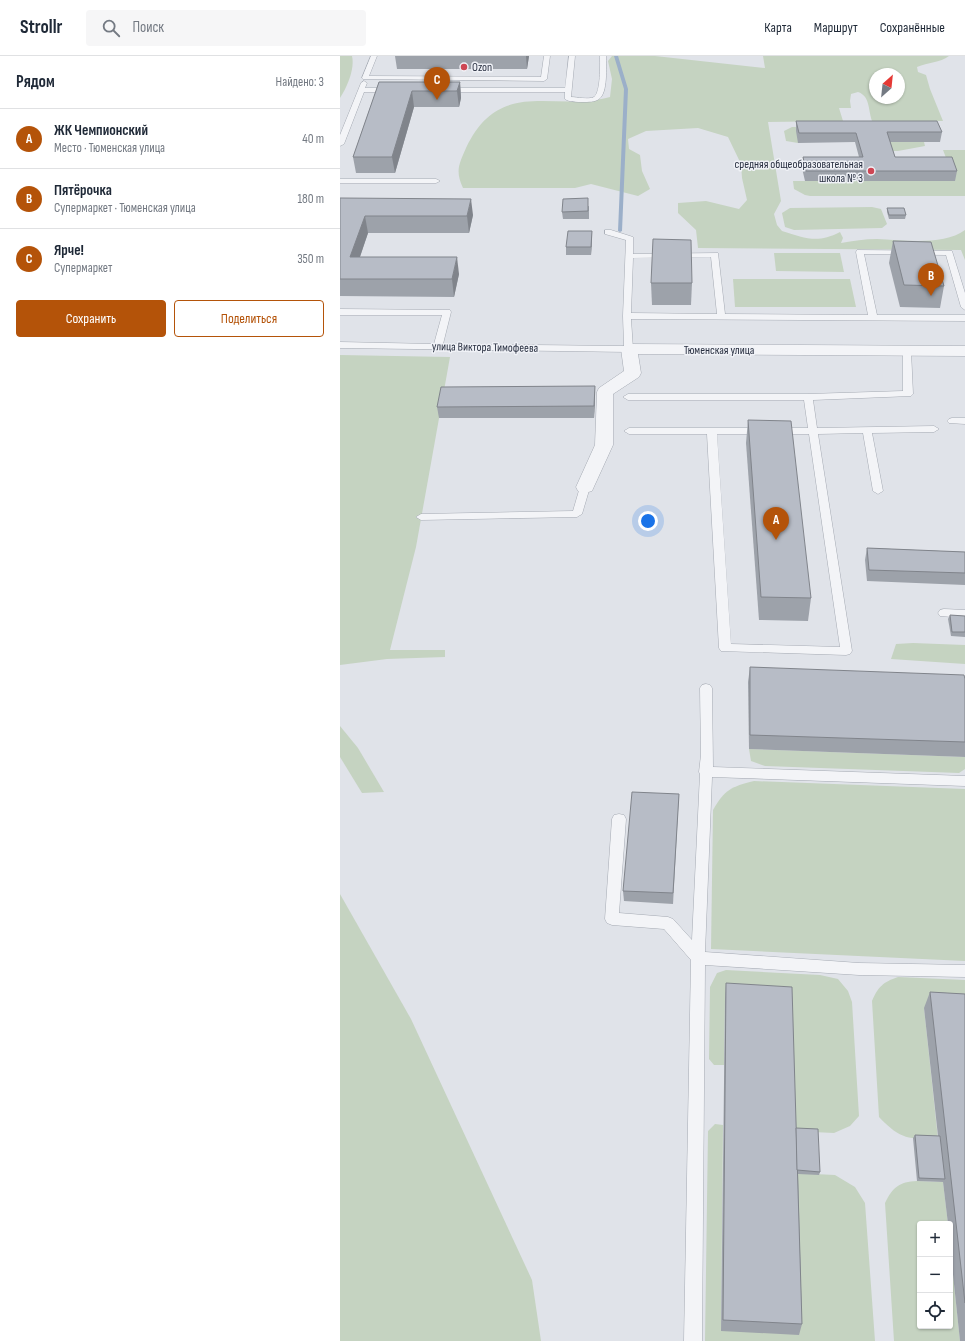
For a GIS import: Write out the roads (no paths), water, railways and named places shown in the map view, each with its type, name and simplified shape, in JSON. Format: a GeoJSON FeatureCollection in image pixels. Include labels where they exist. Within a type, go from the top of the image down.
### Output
{"type":"FeatureCollection","features":[{"type":"Feature","properties":{"kind":"street","name":"Тюменская улица"},"geometry":{"type":"LineString","coordinates":[[629,349],[965,351]]}},
{"type":"Feature","properties":{"kind":"street"},"geometry":{"type":"LineString","coordinates":[[585,487],[604,445],[602,392],[633,373],[629,349]]}},
{"type":"Feature","properties":{"kind":"lane"},"geometry":{"type":"LineString","coordinates":[[340,144],[374,56]]}},
{"type":"Feature","properties":{"kind":"lane"},"geometry":{"type":"LineString","coordinates":[[365,78],[544,79],[547,56]]}},
{"type":"Feature","properties":{"kind":"lane"},"geometry":{"type":"LineString","coordinates":[[572,56],[568,99],[592,99],[597,97],[601,92],[603,56]]}},
{"type":"Feature","properties":{"kind":"lane"},"geometry":{"type":"LineString","coordinates":[[362,90],[402,90]]}},
{"type":"Feature","properties":{"kind":"lane"},"geometry":{"type":"LineString","coordinates":[[439,90],[568,90]]}},
{"type":"Feature","properties":{"kind":"lane"},"geometry":{"type":"LineString","coordinates":[[340,181],[436,181]]}},
{"type":"Feature","properties":{"kind":"lane"},"geometry":{"type":"LineString","coordinates":[[608,232],[630,239],[627,316],[629,349]]}},
{"type":"Feature","properties":{"kind":"lane"},"geometry":{"type":"LineString","coordinates":[[873,318],[860,252],[949,253],[965,307]]}},
{"type":"Feature","properties":{"kind":"lane"},"geometry":{"type":"LineString","coordinates":[[629,256],[715,255],[721,316]]}},
{"type":"Feature","properties":{"kind":"lane"},"geometry":{"type":"LineString","coordinates":[[340,312],[447,312],[438,346]]}},
{"type":"Feature","properties":{"kind":"lane"},"geometry":{"type":"LineString","coordinates":[[627,316],[965,318]]}},
{"type":"Feature","properties":{"kind":"lane","name":"улица Виктора Тимофеева"},"geometry":{"type":"LineString","coordinates":[[340,345],[629,349]]}},
{"type":"Feature","properties":{"kind":"lane"},"geometry":{"type":"LineString","coordinates":[[628,397],[808,397],[908,394],[907,351]]}},
{"type":"Feature","properties":{"kind":"lane"},"geometry":{"type":"LineString","coordinates":[[712,431],[725,648],[846,651],[808,397]]}},
{"type":"Feature","properties":{"kind":"lane"},"geometry":{"type":"LineString","coordinates":[[952,421],[965,421]]}},
{"type":"Feature","properties":{"kind":"lane"},"geometry":{"type":"LineString","coordinates":[[629,431],[813,431],[934,429]]}},
{"type":"Feature","properties":{"kind":"lane"},"geometry":{"type":"LineString","coordinates":[[867,430],[878,491]]}},
{"type":"Feature","properties":{"kind":"lane"},"geometry":{"type":"LineString","coordinates":[[421,517],[577,514],[585,487]]}},
{"type":"Feature","properties":{"kind":"lane"},"geometry":{"type":"LineString","coordinates":[[944,613],[965,614]]}},
{"type":"Feature","properties":{"kind":"lane"},"geometry":{"type":"LineString","coordinates":[[693,1341],[698,958],[705,772],[707,755],[706,688]]}},
{"type":"Feature","properties":{"kind":"lane"},"geometry":{"type":"LineString","coordinates":[[705,772],[965,781]]}},
{"type":"Feature","properties":{"kind":"lane"},"geometry":{"type":"LineString","coordinates":[[619,819],[612,919],[668,923],[698,958],[859,969],[965,971]]}},
{"type":"Feature","properties":{"kind":"waterway"},"geometry":{"type":"LineString","coordinates":[[616,56],[626,89],[620,231]]}},
{"type":"Feature","properties":{"kind":"place","name":"Ozon"},"geometry":{"type":"Point","coordinates":[464,67]}},
{"type":"Feature","properties":{"kind":"place","name":"Ярче!"},"geometry":{"type":"Point","coordinates":[437,100]}},
{"type":"Feature","properties":{"kind":"place","name":"средняя общеобразовательная школа № 3"},"geometry":{"type":"Point","coordinates":[871,171]}},
{"type":"Feature","properties":{"kind":"place","name":"Пятёрочка"},"geometry":{"type":"Point","coordinates":[931,296]}},
{"type":"Feature","properties":{"kind":"place","name":"ЖК Чемпионский"},"geometry":{"type":"Point","coordinates":[776,540]}}]}
